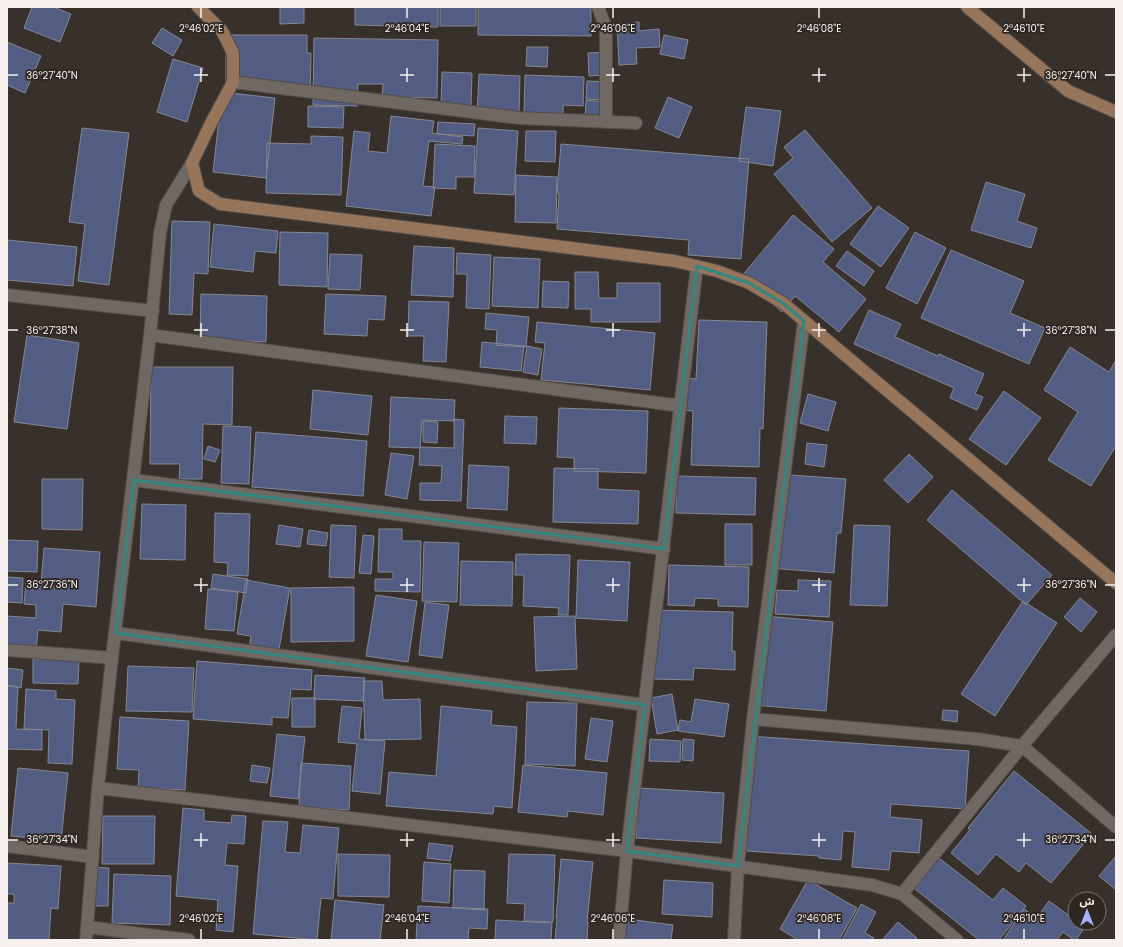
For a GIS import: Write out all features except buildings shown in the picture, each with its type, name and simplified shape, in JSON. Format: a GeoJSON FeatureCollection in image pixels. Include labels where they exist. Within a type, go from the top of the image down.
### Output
{"type":"FeatureCollection","features":[{"type":"Feature","properties":{"kind":"street"},"geometry":{"type":"LineString","coordinates":[[86,940],[98,788],[153,312],[160,233],[166,205],[192,163],[232,82],[233,53],[222,31],[198,7]]}},
{"type":"Feature","properties":{"kind":"street"},"geometry":{"type":"LineString","coordinates":[[598,7],[606,28],[606,122]]}},
{"type":"Feature","properties":{"kind":"street"},"geometry":{"type":"LineString","coordinates":[[968,7],[1068,91],[1116,112]]}},
{"type":"Feature","properties":{"kind":"street"},"geometry":{"type":"LineString","coordinates":[[232,82],[519,118],[636,123]]}},
{"type":"Feature","properties":{"kind":"street"},"geometry":{"type":"LineString","coordinates":[[192,163],[199,191],[220,204],[675,260],[717,271],[749,284],[783,303],[1116,583]]}},
{"type":"Feature","properties":{"kind":"street"},"geometry":{"type":"LineString","coordinates":[[619,940],[627,851],[697,266]]}},
{"type":"Feature","properties":{"kind":"street"},"geometry":{"type":"LineString","coordinates":[[7,295],[153,312]]}},
{"type":"Feature","properties":{"kind":"street"},"geometry":{"type":"LineString","coordinates":[[734,940],[738,866],[754,719],[804,321]]}},
{"type":"Feature","properties":{"kind":"street"},"geometry":{"type":"LineString","coordinates":[[150,335],[681,406]]}},
{"type":"Feature","properties":{"kind":"street"},"geometry":{"type":"LineString","coordinates":[[134,480],[664,549]]}},
{"type":"Feature","properties":{"kind":"street"},"geometry":{"type":"LineString","coordinates":[[116,633],[645,705]]}},
{"type":"Feature","properties":{"kind":"street"},"geometry":{"type":"LineString","coordinates":[[902,894],[1022,746],[1116,635]]}},
{"type":"Feature","properties":{"kind":"street"},"geometry":{"type":"LineString","coordinates":[[7,650],[112,658]]}},
{"type":"Feature","properties":{"kind":"street"},"geometry":{"type":"LineString","coordinates":[[754,719],[977,739],[1022,746],[1116,827]]}},
{"type":"Feature","properties":{"kind":"street"},"geometry":{"type":"LineString","coordinates":[[98,788],[627,851],[872,885],[902,894],[957,940]]}},
{"type":"Feature","properties":{"kind":"street"},"geometry":{"type":"LineString","coordinates":[[7,846],[93,857]]}},
{"type":"Feature","properties":{"kind":"street"},"geometry":{"type":"LineString","coordinates":[[87,927],[189,940]]}},
{"type":"Feature","properties":{"kind":"highlighted area"},"geometry":{"type":"Polygon","coordinates":[[[697,266],[749,283],[783,303],[804,321],[738,866],[627,851],[645,705],[116,633],[134,480],[664,549],[697,266]]]}}]}
